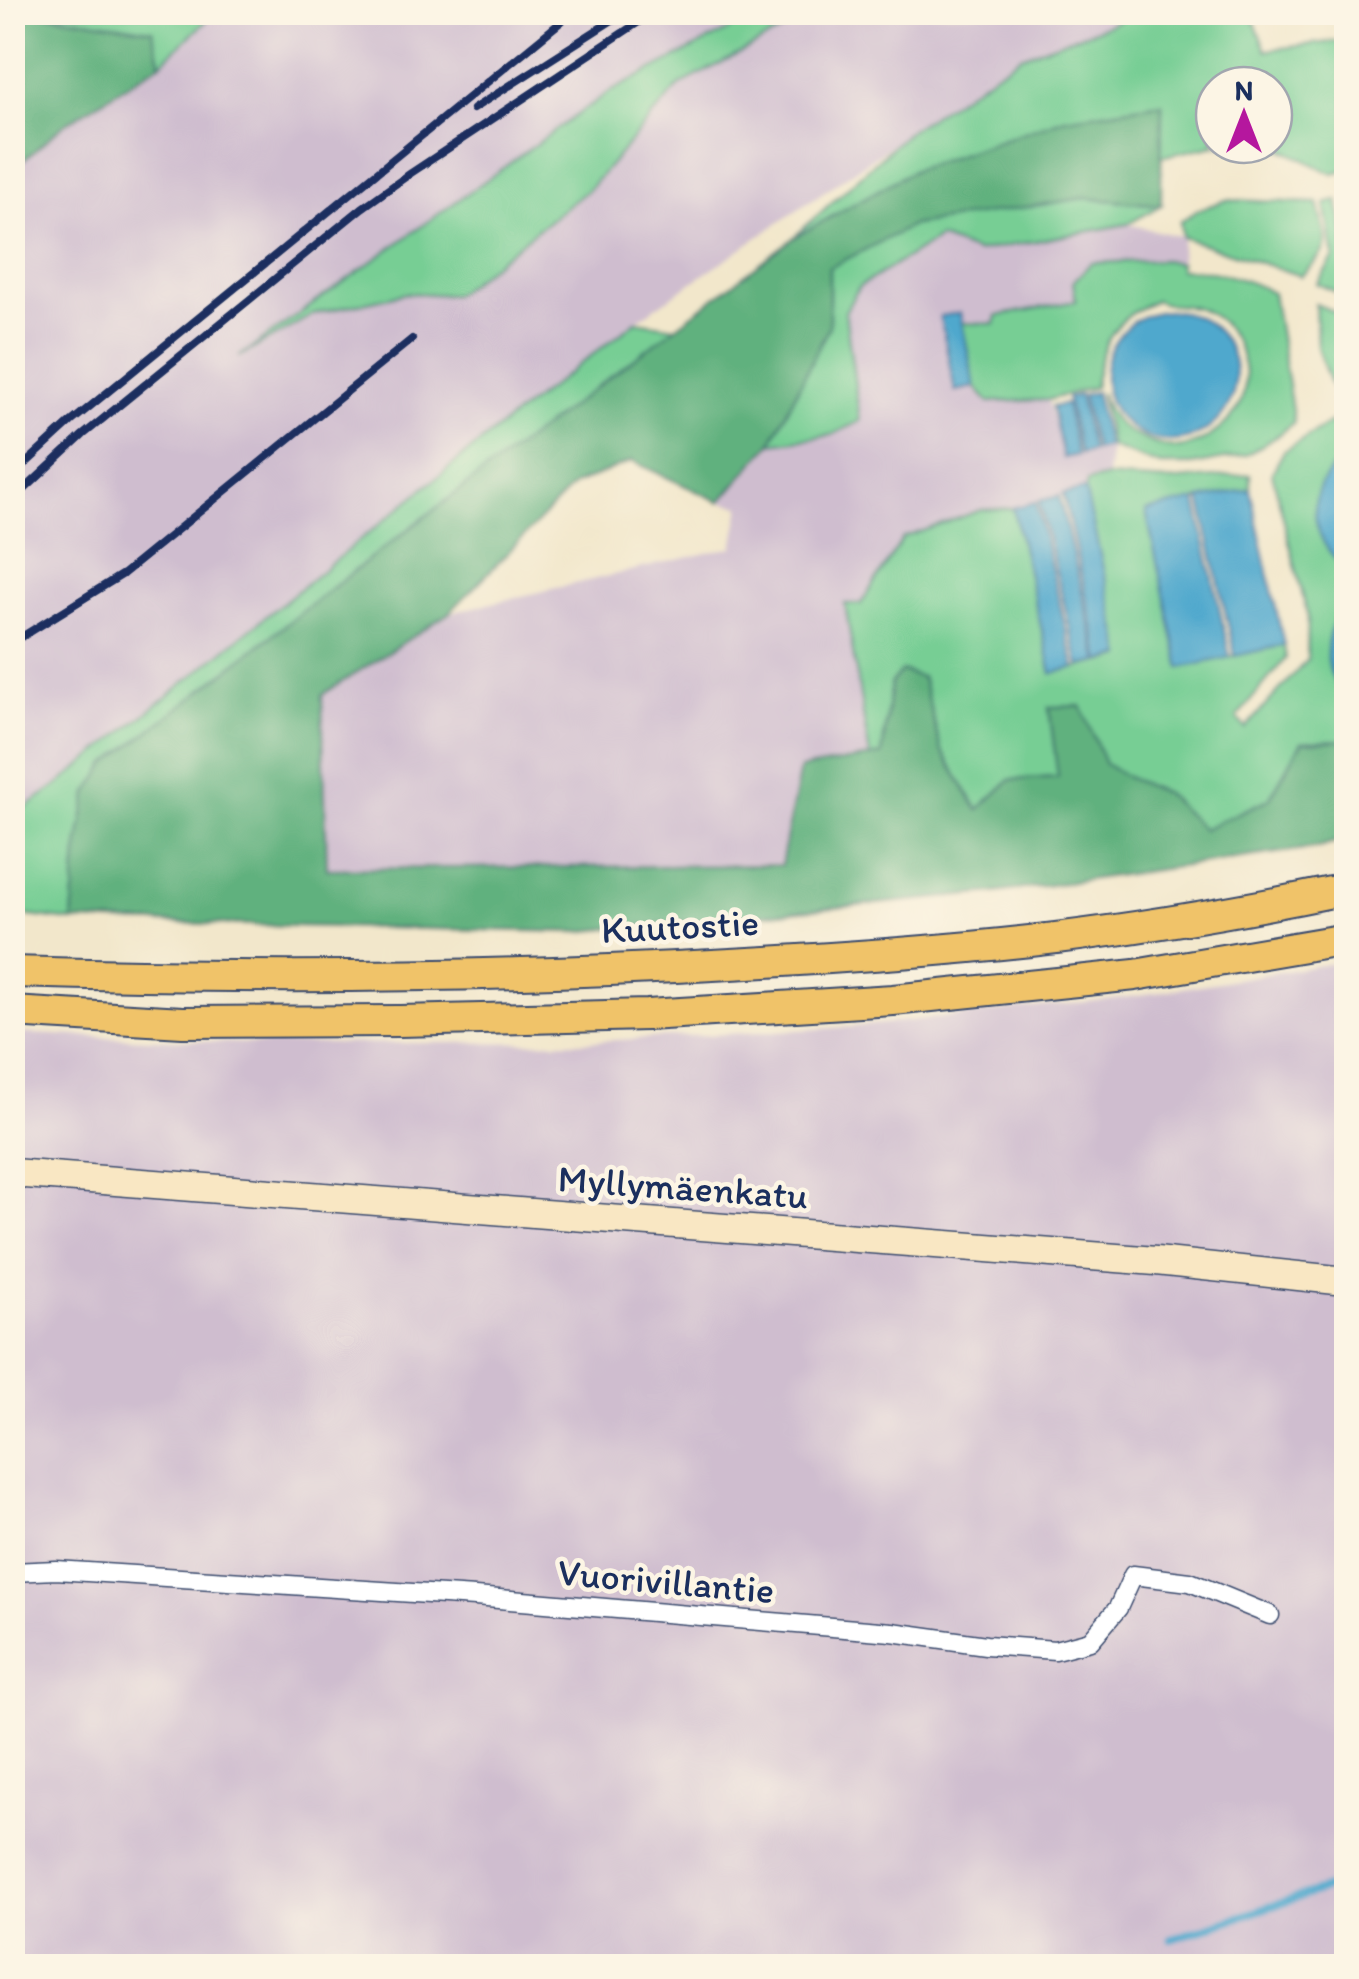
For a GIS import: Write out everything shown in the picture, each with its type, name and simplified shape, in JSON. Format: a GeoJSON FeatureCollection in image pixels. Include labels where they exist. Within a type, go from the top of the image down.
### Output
{"type":"FeatureCollection","features":[{"type":"Feature","properties":{"kind":"highway","name":"Kuutostie"},"geometry":{"type":"LineString","coordinates":[[12,972],[400,976],[628,970],[873,956],[1056,938],[1242,911],[1346,889]]}},
{"type":"Feature","properties":{"kind":"highway"},"geometry":{"type":"LineString","coordinates":[[12,1012],[183,1022],[400,1021],[685,1012],[893,1000],[1135,976],[1346,938]]}},
{"type":"Feature","properties":{"kind":"main road","name":"Myllymäenkatu"},"geometry":{"type":"LineString","coordinates":[[12,1173],[1156,1261],[1346,1280]]}},
{"type":"Feature","properties":{"kind":"street","name":"Vuorivillantie"},"geometry":{"type":"LineString","coordinates":[[12,1572],[56,1570],[475,1597],[892,1632],[1055,1650],[1090,1641],[1118,1608],[1133,1576],[1190,1582],[1270,1615]]}},
{"type":"Feature","properties":{"kind":"shaded area"},"geometry":{"type":"Polygon","coordinates":[[[215,13],[764,13],[606,94],[252,349],[314,314],[407,293],[454,295],[589,189],[680,85],[816,13],[1134,13],[1021,56],[636,321],[59,784],[13,816],[12,170],[62,126],[161,63],[215,13]]]}},
{"type":"Feature","properties":{"kind":"shaded area"},"geometry":{"type":"Polygon","coordinates":[[[1128,224],[1182,237],[1180,263],[1164,260],[1076,301],[997,316],[995,324],[962,323],[960,313],[955,390],[975,387],[989,402],[1048,400],[1063,457],[1111,447],[1107,477],[1088,482],[1085,490],[1013,508],[981,510],[903,538],[861,605],[845,604],[870,757],[800,770],[782,865],[327,869],[322,695],[449,613],[733,547],[741,506],[720,502],[771,443],[832,435],[859,421],[845,312],[859,287],[939,238],[976,252],[1128,224]]]}},
{"type":"Feature","properties":{"kind":"shaded area"},"geometry":{"type":"Polygon","coordinates":[[[1346,961],[1346,1966],[13,1966],[13,1033],[264,1044],[580,1042],[852,1027],[1122,998],[1346,961]]]}},
{"type":"Feature","properties":{"kind":"green space"},"geometry":{"type":"Polygon","coordinates":[[[13,12],[152,30],[161,63],[62,126],[13,170],[13,12]]]}},
{"type":"Feature","properties":{"kind":"green space"},"geometry":{"type":"Polygon","coordinates":[[[764,12],[816,13],[680,85],[589,189],[454,295],[407,293],[314,314],[239,357],[606,94],[764,12]]]}},
{"type":"Feature","properties":{"kind":"green space"},"geometry":{"type":"Polygon","coordinates":[[[37,13],[215,13],[161,63],[152,30],[37,13]]]}},
{"type":"Feature","properties":{"kind":"green space"},"geometry":{"type":"Polygon","coordinates":[[[1134,13],[1251,13],[1266,50],[1346,40],[1346,171],[1333,174],[1294,155],[1294,65],[1194,65],[1194,150],[1161,157],[1162,104],[914,170],[792,239],[909,131],[1021,56],[1134,13]]]}},
{"type":"Feature","properties":{"kind":"green space"},"geometry":{"type":"Polygon","coordinates":[[[1162,103],[1161,205],[1084,198],[913,225],[829,268],[829,326],[771,443],[720,502],[632,461],[574,485],[449,613],[322,695],[327,869],[781,865],[800,769],[882,755],[891,683],[902,671],[922,678],[941,749],[978,810],[1010,780],[1058,777],[1049,707],[1081,706],[1105,764],[1165,793],[1203,829],[1269,799],[1302,742],[1346,740],[1346,839],[1319,847],[994,893],[574,932],[72,921],[77,853],[88,793],[107,764],[376,554],[792,239],[914,170],[1065,118],[1162,103]]]}},
{"type":"Feature","properties":{"kind":"green space"},"geometry":{"type":"Polygon","coordinates":[[[1084,198],[1161,205],[1128,224],[976,252],[939,238],[859,287],[845,312],[860,421],[832,435],[771,443],[829,326],[829,268],[913,225],[1084,198]]]}},
{"type":"Feature","properties":{"kind":"green space"},"geometry":{"type":"Polygon","coordinates":[[[1226,200],[1318,203],[1326,237],[1324,250],[1301,276],[1182,237],[1180,222],[1198,210],[1226,200]]]}},
{"type":"Feature","properties":{"kind":"green space"},"geometry":{"type":"Polygon","coordinates":[[[1338,200],[1346,241],[1346,296],[1317,284],[1334,257],[1325,204],[1338,200]]]}},
{"type":"Feature","properties":{"kind":"green space"},"geometry":{"type":"Polygon","coordinates":[[[1091,263],[1180,263],[1179,269],[1227,275],[1273,293],[1294,422],[1274,438],[1246,455],[1192,465],[1160,465],[1111,447],[1100,393],[1122,428],[1150,442],[1175,447],[1193,445],[1210,436],[1233,415],[1242,399],[1243,362],[1226,328],[1201,309],[1155,300],[1128,316],[1111,334],[1094,387],[1048,400],[989,402],[975,387],[962,323],[995,324],[997,316],[1076,301],[1073,282],[1091,263]]]}},
{"type":"Feature","properties":{"kind":"green space"},"geometry":{"type":"Polygon","coordinates":[[[1315,304],[1346,316],[1346,388],[1342,390],[1331,386],[1317,347],[1315,304]]]}},
{"type":"Feature","properties":{"kind":"green space"},"geometry":{"type":"Polygon","coordinates":[[[636,321],[676,327],[107,764],[77,853],[72,921],[13,914],[13,816],[59,784],[636,321]]]}},
{"type":"Feature","properties":{"kind":"green space"},"geometry":{"type":"Polygon","coordinates":[[[1346,413],[1346,740],[1302,742],[1269,799],[1203,830],[1165,793],[1105,764],[1049,708],[1059,777],[1010,780],[978,810],[941,749],[922,677],[891,683],[882,755],[870,757],[845,604],[861,604],[903,538],[981,510],[1013,508],[1052,673],[1122,657],[1085,490],[1087,482],[1107,477],[1167,481],[1250,474],[1250,489],[1147,511],[1180,667],[1284,645],[1286,658],[1237,717],[1245,728],[1307,660],[1308,617],[1272,473],[1284,451],[1346,413]]]}},
{"type":"Feature","properties":{"kind":"water"},"geometry":{"type":"Polygon","coordinates":[[[1170,311],[1195,316],[1216,330],[1230,351],[1235,376],[1230,401],[1216,422],[1195,436],[1170,441],[1145,436],[1124,422],[1110,401],[1105,376],[1110,351],[1124,330],[1145,316],[1170,311]]]}},
{"type":"Feature","properties":{"kind":"water"},"geometry":{"type":"Polygon","coordinates":[[[960,313],[975,387],[955,391],[940,316],[960,313]]]}},
{"type":"Feature","properties":{"kind":"water"},"geometry":{"type":"Polygon","coordinates":[[[1095,392],[1108,447],[1095,450],[1082,395],[1095,392]]]}},
{"type":"Feature","properties":{"kind":"water"},"geometry":{"type":"Polygon","coordinates":[[[1079,395],[1092,451],[1080,454],[1067,398],[1079,395]]]}},
{"type":"Feature","properties":{"kind":"water"},"geometry":{"type":"Polygon","coordinates":[[[1066,404],[1077,455],[1063,458],[1052,407],[1066,404]]]}},
{"type":"Feature","properties":{"kind":"water"},"geometry":{"type":"Polygon","coordinates":[[[1346,458],[1346,569],[1324,543],[1315,513],[1322,483],[1346,458]]]}},
{"type":"Feature","properties":{"kind":"water"},"geometry":{"type":"Polygon","coordinates":[[[1085,489],[1123,656],[1101,661],[1063,494],[1085,489]]]}},
{"type":"Feature","properties":{"kind":"water"},"geometry":{"type":"Polygon","coordinates":[[[1250,489],[1284,645],[1235,656],[1200,499],[1250,489]]]}},
{"type":"Feature","properties":{"kind":"water"},"geometry":{"type":"Polygon","coordinates":[[[1059,496],[1099,662],[1079,666],[1039,501],[1059,496]]]}},
{"type":"Feature","properties":{"kind":"water"},"geometry":{"type":"Polygon","coordinates":[[[1196,500],[1230,657],[1180,668],[1146,511],[1196,500]]]}},
{"type":"Feature","properties":{"kind":"water"},"geometry":{"type":"Polygon","coordinates":[[[1036,502],[1075,668],[1052,673],[1013,508],[1036,502]]]}},
{"type":"Feature","properties":{"kind":"water"},"geometry":{"type":"Polygon","coordinates":[[[1346,605],[1346,698],[1332,676],[1327,652],[1332,627],[1346,605]]]}},
{"type":"Feature","properties":{"kind":"waterway"},"geometry":{"type":"LineString","coordinates":[[1171,1939],[1346,1882]]}},
{"type":"Feature","properties":{"kind":"railway"},"geometry":{"type":"LineString","coordinates":[[12,476],[71,422],[573,12]]}},
{"type":"Feature","properties":{"kind":"railway"},"geometry":{"type":"LineString","coordinates":[[473,109],[625,12]]}},
{"type":"Feature","properties":{"kind":"railway"},"geometry":{"type":"LineString","coordinates":[[12,501],[83,435],[362,208],[654,12]]}},
{"type":"Feature","properties":{"kind":"railway"},"geometry":{"type":"LineString","coordinates":[[12,643],[123,574],[412,339]]}}]}
